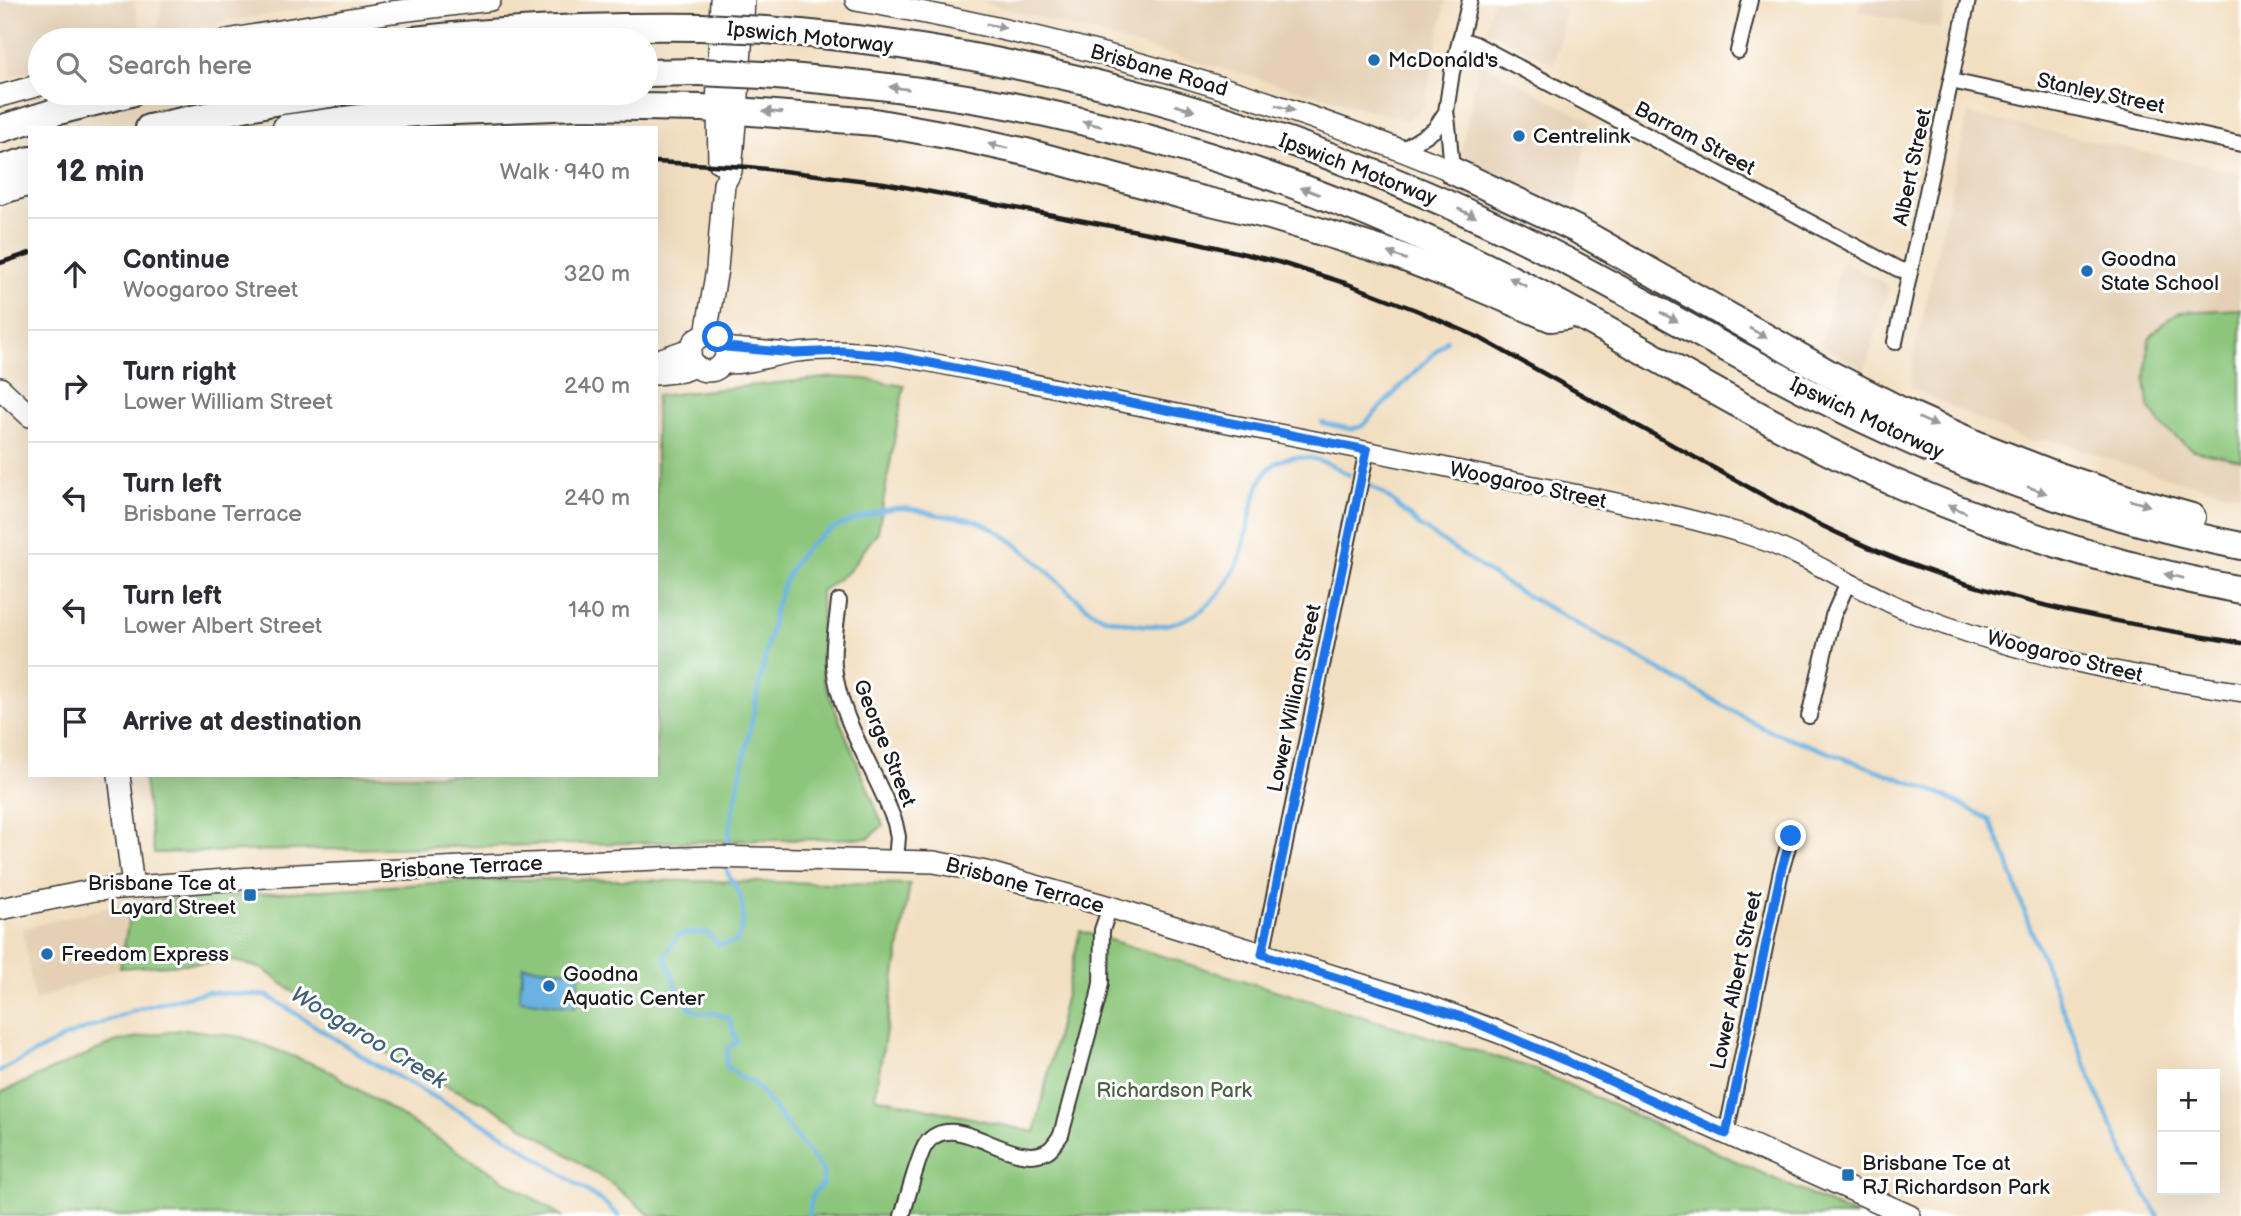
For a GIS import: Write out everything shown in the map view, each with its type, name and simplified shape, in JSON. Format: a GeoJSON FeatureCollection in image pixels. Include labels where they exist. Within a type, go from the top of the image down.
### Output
{"type":"FeatureCollection","features":[{"type":"Feature","properties":{"kind":"highway","name":"Ipswich Motorway"},"geometry":{"type":"LineString","coordinates":[[568,28],[701,27],[766,30],[913,47],[1120,89],[1243,125],[1366,170],[1453,206],[1521,238],[1839,407],[1972,467],[2102,511],[2161,528],[2241,545]]}},
{"type":"Feature","properties":{"kind":"highway","name":"Ipswich Motorway"},"geometry":{"type":"LineString","coordinates":[[658,73],[763,75],[899,88],[1056,116],[1191,151],[1291,184],[1461,254],[1578,314],[1743,406],[1910,489],[2000,526],[2076,551],[2241,590]]}},
{"type":"Feature","properties":{"kind":"highway"},"geometry":{"type":"LineString","coordinates":[[0,130],[83,105]]}},
{"type":"Feature","properties":{"kind":"highway"},"geometry":{"type":"LineString","coordinates":[[159,126],[258,105]]}},
{"type":"Feature","properties":{"kind":"highway"},"geometry":{"type":"LineString","coordinates":[[301,126],[375,116],[477,109],[625,106],[727,110],[874,122],[1026,152],[1338,236],[1464,281],[1550,318],[1578,314]]}},
{"type":"Feature","properties":{"kind":"highway"},"geometry":{"type":"LineString","coordinates":[[0,169],[28,161]]}},
{"type":"Feature","properties":{"kind":"highway"},"geometry":{"type":"LineString","coordinates":[[1453,171],[1576,229],[1830,374],[1963,438],[2056,475],[2128,499],[2241,528]]}},
{"type":"Feature","properties":{"kind":"highway"},"geometry":{"type":"LineString","coordinates":[[0,191],[28,183]]}},
{"type":"Feature","properties":{"kind":"main road"},"geometry":{"type":"LineString","coordinates":[[298,28],[490,0]]}},
{"type":"Feature","properties":{"kind":"main road"},"geometry":{"type":"LineString","coordinates":[[722,0],[727,110]]}},
{"type":"Feature","properties":{"kind":"main road"},"geometry":{"type":"LineString","coordinates":[[706,334],[717,270],[724,184],[719,170],[743,0]]}},
{"type":"Feature","properties":{"kind":"main road","name":"Brisbane Road"},"geometry":{"type":"LineString","coordinates":[[856,0],[951,17],[1077,47],[1298,111],[1453,171]]}},
{"type":"Feature","properties":{"kind":"main road"},"geometry":{"type":"LineString","coordinates":[[0,96],[28,88]]}},
{"type":"Feature","properties":{"kind":"main road"},"geometry":{"type":"LineString","coordinates":[[658,374],[682,372],[692,358],[695,339],[706,334],[718,337],[724,356],[712,370],[701,369],[692,358]]}},
{"type":"Feature","properties":{"kind":"main road"},"geometry":{"type":"LineString","coordinates":[[658,361],[692,358]]}},
{"type":"Feature","properties":{"kind":"main road"},"geometry":{"type":"LineString","coordinates":[[0,388],[28,414]]}},
{"type":"Feature","properties":{"kind":"main road"},"geometry":{"type":"LineString","coordinates":[[119,777],[133,887]]}},
{"type":"Feature","properties":{"kind":"main road","name":"Brisbane Terrace"},"geometry":{"type":"LineString","coordinates":[[0,909],[67,895],[133,887],[504,864],[755,857],[896,860],[960,866],[1110,907],[1465,1018],[1910,1216]]}},
{"type":"Feature","properties":{"kind":"street"},"geometry":{"type":"LineString","coordinates":[[1453,171],[1448,150],[1449,128],[1446,112],[1470,0]]}},
{"type":"Feature","properties":{"kind":"street"},"geometry":{"type":"LineString","coordinates":[[1738,51],[1750,0]]}},
{"type":"Feature","properties":{"kind":"street","name":"Albert Street"},"geometry":{"type":"LineString","coordinates":[[1895,342],[1968,0]]}},
{"type":"Feature","properties":{"kind":"street","name":"Barram Street"},"geometry":{"type":"LineString","coordinates":[[1460,39],[1475,44],[1898,270],[1910,272]]}},
{"type":"Feature","properties":{"kind":"street","name":"Stanley Street"},"geometry":{"type":"LineString","coordinates":[[1951,81],[2241,145]]}},
{"type":"Feature","properties":{"kind":"street"},"geometry":{"type":"LineString","coordinates":[[1402,150],[1434,130],[1446,112]]}},
{"type":"Feature","properties":{"kind":"street","name":"Woogaroo Street"},"geometry":{"type":"LineString","coordinates":[[724,356],[842,351],[886,354],[1367,450],[1703,523],[1786,549],[1879,599],[1918,615],[1998,641],[2127,673],[2241,692]]}},
{"type":"Feature","properties":{"kind":"street","name":"Lower William Street"},"geometry":{"type":"LineString","coordinates":[[1262,954],[1367,450]]}},
{"type":"Feature","properties":{"kind":"street"},"geometry":{"type":"LineString","coordinates":[[1809,716],[1833,616],[1848,582]]}},
{"type":"Feature","properties":{"kind":"street","name":"George Street"},"geometry":{"type":"LineString","coordinates":[[839,601],[834,647],[837,684],[859,744],[895,823],[898,837],[896,860]]}},
{"type":"Feature","properties":{"kind":"street","name":"Lower Albert Street"},"geometry":{"type":"LineString","coordinates":[[1726,1134],[1781,871],[1791,836]]}},
{"type":"Feature","properties":{"kind":"street"},"geometry":{"type":"LineString","coordinates":[[902,1216],[926,1144],[942,1133],[958,1132],[1018,1155],[1033,1156],[1049,1150],[1061,1135],[1098,998],[1101,983],[1102,930],[1110,907]]}},
{"type":"Feature","properties":{"kind":"shaded area"},"geometry":{"type":"Polygon","coordinates":[[[0,0],[133,0],[140,28],[28,28],[28,72],[11,77],[4,33],[0,30],[0,0]]]}},
{"type":"Feature","properties":{"kind":"shaded area"},"geometry":{"type":"Polygon","coordinates":[[[162,0],[343,0],[322,6],[182,28],[158,28],[162,0]]]}},
{"type":"Feature","properties":{"kind":"shaded area"},"geometry":{"type":"Polygon","coordinates":[[[975,0],[1446,0],[1424,107],[1407,120],[975,0]]]}},
{"type":"Feature","properties":{"kind":"shaded area"},"geometry":{"type":"Polygon","coordinates":[[[1492,0],[1546,0],[1566,10],[1554,64],[1486,29],[1492,0]]]}},
{"type":"Feature","properties":{"kind":"shaded area"},"geometry":{"type":"Polygon","coordinates":[[[1861,0],[1947,0],[1940,29],[1858,11],[1861,0]]]}},
{"type":"Feature","properties":{"kind":"shaded area"},"geometry":{"type":"Polygon","coordinates":[[[1480,62],[1589,121],[1573,213],[1460,155],[1480,62]]]}},
{"type":"Feature","properties":{"kind":"shaded area","name":"Goodna State School"},"geometry":{"type":"Polygon","coordinates":[[[1968,114],[2241,173],[2241,495],[2171,479],[2049,439],[2029,442],[1911,388],[1911,369],[1968,114]]]}},
{"type":"Feature","properties":{"kind":"shaded area"},"geometry":{"type":"Polygon","coordinates":[[[1841,261],[1884,283],[1888,290],[1865,370],[1821,346],[1841,261]]]}},
{"type":"Feature","properties":{"kind":"shaded area"},"geometry":{"type":"Polygon","coordinates":[[[132,902],[120,968],[34,1001],[23,928],[132,902]]]}},
{"type":"Feature","properties":{"kind":"green space"},"geometry":{"type":"Polygon","coordinates":[[[2241,309],[2241,460],[2193,450],[2164,428],[2149,407],[2145,382],[2149,339],[2162,324],[2180,312],[2241,309]]]}},
{"type":"Feature","properties":{"kind":"green space"},"geometry":{"type":"Polygon","coordinates":[[[833,377],[904,386],[878,531],[848,572],[821,591],[823,680],[883,825],[869,838],[154,853],[143,777],[658,777],[658,396],[833,377]]]}},
{"type":"Feature","properties":{"kind":"green space","name":"Richardson Park"},"geometry":{"type":"Polygon","coordinates":[[[545,879],[910,884],[875,1097],[1035,1132],[1080,931],[1532,1068],[1856,1216],[651,1216],[614,1186],[547,1141],[483,1102],[408,1069],[374,1044],[326,1017],[263,969],[235,961],[120,968],[132,902],[545,879]]]}},
{"type":"Feature","properties":{"kind":"green space"},"geometry":{"type":"Polygon","coordinates":[[[185,1029],[242,1037],[324,1068],[562,1216],[0,1216],[0,1093],[117,1041],[185,1029]]]}},
{"type":"Feature","properties":{"kind":"water","name":"Goodna Aquatic Center"},"geometry":{"type":"Polygon","coordinates":[[[523,966],[580,972],[575,1007],[519,1000],[523,966]]]}},
{"type":"Feature","properties":{"kind":"waterway"},"geometry":{"type":"LineString","coordinates":[[1322,423],[1351,429],[1362,426],[1447,340]]}},
{"type":"Feature","properties":{"kind":"waterway"},"geometry":{"type":"LineString","coordinates":[[727,851],[780,593],[801,554],[835,527],[880,511],[897,508],[972,520],[1010,540],[1097,614],[1152,626],[1170,624],[1199,612],[1223,589],[1240,557],[1259,485],[1276,463],[1287,458],[1300,457],[1325,463],[1349,475]]}},
{"type":"Feature","properties":{"kind":"waterway"},"geometry":{"type":"LineString","coordinates":[[1366,483],[1384,494],[1420,526],[1506,584],[1765,729],[1939,793],[1989,819],[2007,859],[2028,922],[2096,1091],[2135,1176],[2158,1216]]}},
{"type":"Feature","properties":{"kind":"waterway"},"geometry":{"type":"LineString","coordinates":[[726,863],[742,904],[742,927],[736,942],[719,945],[706,932],[678,935],[665,955],[677,988],[691,1009],[729,1018],[737,1042],[728,1048],[726,1066],[743,1079],[754,1083],[823,1171],[823,1184],[813,1194],[808,1216]]}},
{"type":"Feature","properties":{"kind":"waterway","name":"Woogaroo Creek"},"geometry":{"type":"LineString","coordinates":[[0,1071],[65,1037],[141,1008],[206,992],[268,996],[378,1066],[507,1137],[606,1204],[619,1216]]}},
{"type":"Feature","properties":{"kind":"railway"},"geometry":{"type":"LineString","coordinates":[[658,162],[749,167],[884,183],[1195,242],[1278,262],[1348,284],[1478,337],[1777,503],[1847,538],[1900,560],[1957,581],[2037,603],[2241,643]]}},
{"type":"Feature","properties":{"kind":"railway"},"geometry":{"type":"LineString","coordinates":[[0,263],[28,254]]}},
{"type":"Feature","properties":{"kind":"place","name":"McDonald's"},"geometry":{"type":"Point","coordinates":[1374,60]}},
{"type":"Feature","properties":{"kind":"place","name":"Centrelink"},"geometry":{"type":"Point","coordinates":[1519,136]}},
{"type":"Feature","properties":{"kind":"place","name":"Goodna State School"},"geometry":{"type":"Point","coordinates":[2087,271]}},
{"type":"Feature","properties":{"kind":"place","name":"Brisbane Tce at Layard Street"},"geometry":{"type":"Point","coordinates":[250,895]}},
{"type":"Feature","properties":{"kind":"place","name":"Freedom Express"},"geometry":{"type":"Point","coordinates":[47,954]}},
{"type":"Feature","properties":{"kind":"place","name":"Goodna Aquatic Center"},"geometry":{"type":"Point","coordinates":[549,986]}},
{"type":"Feature","properties":{"kind":"place","name":"Brisbane Tce at RJ Richardson Park"},"geometry":{"type":"Point","coordinates":[1848,1175]}},
{"type":"Feature","properties":{"kind":"route"},"geometry":{"type":"LineString","coordinates":[[718,337],[726,347],[794,353],[842,351],[895,356],[1367,450],[1262,954],[1465,1018],[1726,1134],[1781,871],[1791,836]]}}]}
